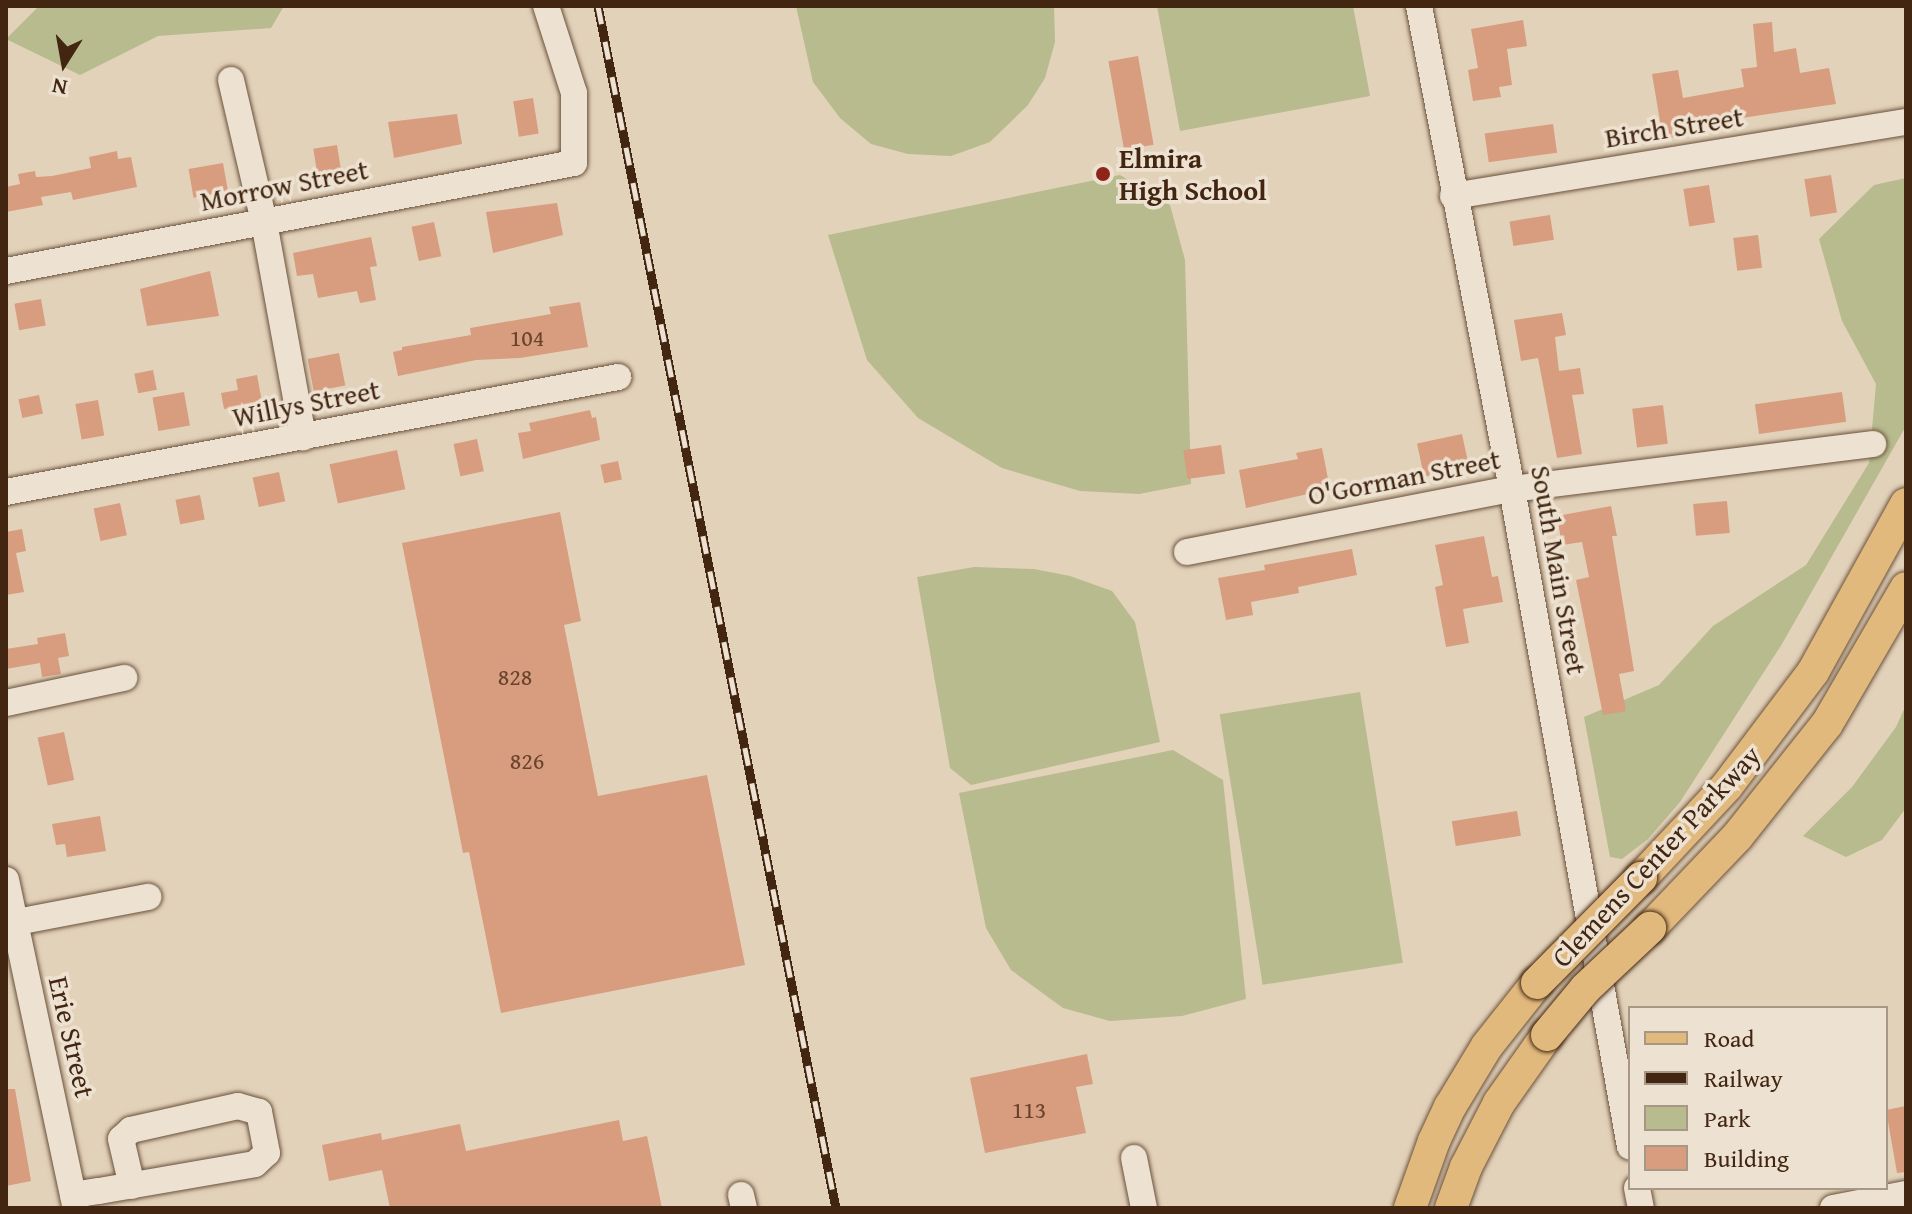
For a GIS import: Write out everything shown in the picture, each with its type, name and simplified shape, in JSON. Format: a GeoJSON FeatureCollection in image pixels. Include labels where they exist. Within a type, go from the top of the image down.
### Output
{"type":"FeatureCollection","features":[{"type":"Feature","properties":{"kind":"main road","name":"Clemens Center Parkway"},"geometry":{"type":"LineString","coordinates":[[1410,1208],[1450,1107],[1487,1046],[1537,983],[1727,786],[1813,672],[1906,504]]}},
{"type":"Feature","properties":{"kind":"main road","name":"Clemens Center Parkway"},"geometry":{"type":"LineString","coordinates":[[1451,1208],[1466,1167],[1499,1103],[1547,1035],[1586,988],[1650,928],[1737,837],[1827,724],[1906,588]]}},
{"type":"Feature","properties":{"kind":"street","name":"Morrow Street"},"geometry":{"type":"LineString","coordinates":[[6,271],[574,163],[574,93],[546,6]]}},
{"type":"Feature","properties":{"kind":"street","name":"South Main Street"},"geometry":{"type":"LineString","coordinates":[[1419,6],[1453,196],[1512,489],[1628,1136]]}},
{"type":"Feature","properties":{"kind":"street"},"geometry":{"type":"LineString","coordinates":[[231,80],[264,222],[303,437]]}},
{"type":"Feature","properties":{"kind":"street","name":"Birch Street"},"geometry":{"type":"LineString","coordinates":[[1453,196],[1906,122]]}},
{"type":"Feature","properties":{"kind":"street","name":"Willys Street"},"geometry":{"type":"LineString","coordinates":[[6,492],[618,377]]}},
{"type":"Feature","properties":{"kind":"street","name":"O'Gorman Street"},"geometry":{"type":"LineString","coordinates":[[1187,552],[1512,489],[1873,444]]}},
{"type":"Feature","properties":{"kind":"street"},"geometry":{"type":"LineString","coordinates":[[6,703],[124,678]]}},
{"type":"Feature","properties":{"kind":"street","name":"Erie Street"},"geometry":{"type":"LineString","coordinates":[[6,880],[10,923],[74,1202]]}},
{"type":"Feature","properties":{"kind":"street"},"geometry":{"type":"LineString","coordinates":[[10,923],[148,897]]}},
{"type":"Feature","properties":{"kind":"street"},"geometry":{"type":"LineString","coordinates":[[74,1202],[132,1186],[255,1164],[267,1153],[259,1112],[238,1106],[131,1130],[121,1139],[132,1186]]}},
{"type":"Feature","properties":{"kind":"street"},"geometry":{"type":"LineString","coordinates":[[1134,1158],[1144,1208]]}},
{"type":"Feature","properties":{"kind":"street"},"geometry":{"type":"LineString","coordinates":[[1833,1208],[1906,1194]]}},
{"type":"Feature","properties":{"kind":"green space"},"geometry":{"type":"Polygon","coordinates":[[[39,6],[284,6],[271,28],[158,36],[80,75],[6,39],[39,6]]]}},
{"type":"Feature","properties":{"kind":"green space"},"geometry":{"type":"Polygon","coordinates":[[[796,6],[1054,6],[1055,42],[1045,78],[1028,105],[990,142],[951,156],[908,154],[871,144],[840,118],[813,82],[796,6]]]}},
{"type":"Feature","properties":{"kind":"green space"},"geometry":{"type":"Polygon","coordinates":[[[1157,6],[1353,6],[1370,96],[1180,131],[1157,6]]]}},
{"type":"Feature","properties":{"kind":"green space"},"geometry":{"type":"Polygon","coordinates":[[[1120,175],[1170,205],[1185,260],[1191,484],[1139,494],[1080,491],[1002,468],[918,418],[867,360],[828,235],[1120,175]]]}},
{"type":"Feature","properties":{"kind":"green space"},"geometry":{"type":"Polygon","coordinates":[[[1906,178],[1906,426],[1782,644],[1680,802],[1648,839],[1622,859],[1610,857],[1584,717],[1659,685],[1713,626],[1806,565],[1869,463],[1876,384],[1842,321],[1819,239],[1874,185],[1906,178]]]}},
{"type":"Feature","properties":{"kind":"green space"},"geometry":{"type":"Polygon","coordinates":[[[974,567],[1034,569],[1070,576],[1112,591],[1135,622],[1160,742],[971,785],[950,768],[917,577],[974,567]]]}},
{"type":"Feature","properties":{"kind":"green space"},"geometry":{"type":"Polygon","coordinates":[[[1360,692],[1403,963],[1263,985],[1220,714],[1360,692]]]}},
{"type":"Feature","properties":{"kind":"green space"},"geometry":{"type":"Polygon","coordinates":[[[1906,705],[1906,808],[1882,840],[1846,857],[1803,836],[1852,787],[1896,727],[1906,705]]]}},
{"type":"Feature","properties":{"kind":"green space"},"geometry":{"type":"Polygon","coordinates":[[[1173,750],[1223,780],[1246,999],[1182,1016],[1110,1021],[1063,1008],[1011,970],[986,928],[959,793],[1173,750]]]}},
{"type":"Feature","properties":{"kind":"building"},"geometry":{"type":"Polygon","coordinates":[[[1523,20],[1527,46],[1507,49],[1512,85],[1499,87],[1501,97],[1473,101],[1468,70],[1478,68],[1471,29],[1523,20]]]}},
{"type":"Feature","properties":{"kind":"building"},"geometry":{"type":"Polygon","coordinates":[[[1772,22],[1774,52],[1796,48],[1800,73],[1829,68],[1836,104],[1688,126],[1689,135],[1663,139],[1652,74],[1678,70],[1683,98],[1744,87],[1741,69],[1757,67],[1753,24],[1772,22]]]}},
{"type":"Feature","properties":{"kind":"building"},"geometry":{"type":"Polygon","coordinates":[[[1138,56],[1154,145],[1124,150],[1108,61],[1138,56]]]}},
{"type":"Feature","properties":{"kind":"building"},"geometry":{"type":"Polygon","coordinates":[[[533,98],[539,134],[519,137],[513,101],[533,98]]]}},
{"type":"Feature","properties":{"kind":"building"},"geometry":{"type":"Polygon","coordinates":[[[457,114],[462,144],[394,158],[388,122],[457,114]]]}},
{"type":"Feature","properties":{"kind":"building"},"geometry":{"type":"Polygon","coordinates":[[[1553,124],[1557,153],[1489,162],[1485,134],[1553,124]]]}},
{"type":"Feature","properties":{"kind":"building"},"geometry":{"type":"Polygon","coordinates":[[[337,145],[341,169],[317,172],[313,149],[337,145]]]}},
{"type":"Feature","properties":{"kind":"building"},"geometry":{"type":"Polygon","coordinates":[[[117,151],[118,159],[131,157],[137,187],[73,200],[71,192],[41,197],[43,205],[6,212],[6,187],[20,184],[18,174],[35,171],[36,177],[52,176],[91,168],[89,157],[117,151]]]}},
{"type":"Feature","properties":{"kind":"building"},"geometry":{"type":"Polygon","coordinates":[[[223,163],[228,192],[194,198],[189,169],[223,163]]]}},
{"type":"Feature","properties":{"kind":"building"},"geometry":{"type":"Polygon","coordinates":[[[1831,175],[1837,213],[1810,217],[1804,179],[1831,175]]]}},
{"type":"Feature","properties":{"kind":"building"},"geometry":{"type":"Polygon","coordinates":[[[1709,185],[1715,223],[1689,227],[1683,189],[1709,185]]]}},
{"type":"Feature","properties":{"kind":"building"},"geometry":{"type":"Polygon","coordinates":[[[557,203],[563,235],[493,253],[486,212],[557,203]]]}},
{"type":"Feature","properties":{"kind":"building"},"geometry":{"type":"Polygon","coordinates":[[[1550,215],[1554,240],[1513,246],[1510,221],[1550,215]]]}},
{"type":"Feature","properties":{"kind":"building"},"geometry":{"type":"Polygon","coordinates":[[[434,222],[441,256],[419,261],[412,227],[434,222]]]}},
{"type":"Feature","properties":{"kind":"building"},"geometry":{"type":"Polygon","coordinates":[[[1758,235],[1762,268],[1737,271],[1733,238],[1758,235]]]}},
{"type":"Feature","properties":{"kind":"building"},"geometry":{"type":"Polygon","coordinates":[[[371,237],[377,266],[370,267],[376,300],[360,303],[357,291],[318,298],[313,274],[297,276],[293,253],[371,237]]]}},
{"type":"Feature","properties":{"kind":"building"},"geometry":{"type":"Polygon","coordinates":[[[210,271],[219,316],[147,326],[140,289],[210,271]]]}},
{"type":"Feature","properties":{"kind":"building"},"geometry":{"type":"Polygon","coordinates":[[[41,299],[46,326],[19,330],[14,304],[41,299]]]}},
{"type":"Feature","properties":{"kind":"building"},"geometry":{"type":"Polygon","coordinates":[[[580,302],[588,347],[520,358],[476,360],[398,376],[393,352],[402,350],[402,347],[471,335],[470,328],[551,314],[549,307],[580,302]]]}},
{"type":"Feature","properties":{"kind":"building"},"geometry":{"type":"Polygon","coordinates":[[[1562,313],[1566,335],[1555,337],[1559,371],[1580,368],[1584,394],[1572,395],[1582,454],[1557,458],[1538,358],[1521,361],[1514,320],[1562,313]]]}},
{"type":"Feature","properties":{"kind":"building"},"geometry":{"type":"Polygon","coordinates":[[[339,353],[345,385],[314,391],[308,359],[339,353]]]}},
{"type":"Feature","properties":{"kind":"building"},"geometry":{"type":"Polygon","coordinates":[[[153,370],[157,390],[138,393],[134,374],[153,370]]]}},
{"type":"Feature","properties":{"kind":"building"},"geometry":{"type":"Polygon","coordinates":[[[257,375],[262,402],[224,409],[221,393],[238,390],[236,379],[257,375]]]}},
{"type":"Feature","properties":{"kind":"building"},"geometry":{"type":"Polygon","coordinates":[[[184,392],[190,425],[158,431],[152,398],[184,392]]]}},
{"type":"Feature","properties":{"kind":"building"},"geometry":{"type":"Polygon","coordinates":[[[1842,392],[1846,422],[1759,434],[1755,404],[1842,392]]]}},
{"type":"Feature","properties":{"kind":"building"},"geometry":{"type":"Polygon","coordinates":[[[39,395],[43,414],[22,418],[18,399],[39,395]]]}},
{"type":"Feature","properties":{"kind":"building"},"geometry":{"type":"Polygon","coordinates":[[[98,400],[104,435],[82,439],[75,404],[98,400]]]}},
{"type":"Feature","properties":{"kind":"building"},"geometry":{"type":"Polygon","coordinates":[[[1663,405],[1668,444],[1637,447],[1632,409],[1663,405]]]}},
{"type":"Feature","properties":{"kind":"building"},"geometry":{"type":"Polygon","coordinates":[[[590,410],[592,418],[596,417],[600,440],[523,459],[518,433],[531,431],[529,423],[590,410]]]}},
{"type":"Feature","properties":{"kind":"building"},"geometry":{"type":"Polygon","coordinates":[[[1462,434],[1469,467],[1424,477],[1417,444],[1462,434]]]}},
{"type":"Feature","properties":{"kind":"building"},"geometry":{"type":"Polygon","coordinates":[[[477,439],[484,471],[460,476],[454,444],[477,439]]]}},
{"type":"Feature","properties":{"kind":"building"},"geometry":{"type":"Polygon","coordinates":[[[1221,445],[1225,474],[1187,479],[1183,450],[1221,445]]]}},
{"type":"Feature","properties":{"kind":"building"},"geometry":{"type":"Polygon","coordinates":[[[1322,448],[1330,489],[1246,508],[1239,470],[1298,459],[1296,453],[1322,448]]]}},
{"type":"Feature","properties":{"kind":"building"},"geometry":{"type":"Polygon","coordinates":[[[397,450],[405,489],[338,503],[330,464],[397,450]]]}},
{"type":"Feature","properties":{"kind":"building"},"geometry":{"type":"Polygon","coordinates":[[[618,461],[622,480],[604,483],[600,465],[618,461]]]}},
{"type":"Feature","properties":{"kind":"building"},"geometry":{"type":"Polygon","coordinates":[[[279,472],[285,501],[259,507],[253,478],[279,472]]]}},
{"type":"Feature","properties":{"kind":"building"},"geometry":{"type":"Polygon","coordinates":[[[200,495],[205,520],[180,524],[175,500],[200,495]]]}},
{"type":"Feature","properties":{"kind":"building"},"geometry":{"type":"Polygon","coordinates":[[[1727,501],[1730,533],[1696,536],[1693,504],[1727,501]]]}},
{"type":"Feature","properties":{"kind":"building"},"geometry":{"type":"Polygon","coordinates":[[[120,503],[127,535],[100,541],[94,509],[120,503]]]}},
{"type":"Feature","properties":{"kind":"building"},"geometry":{"type":"Polygon","coordinates":[[[1611,506],[1617,536],[1612,536],[1634,671],[1619,674],[1626,711],[1603,715],[1576,580],[1589,577],[1582,542],[1562,545],[1557,516],[1611,506]]]}},
{"type":"Feature","properties":{"kind":"building"},"geometry":{"type":"Polygon","coordinates":[[[560,512],[581,621],[564,625],[598,796],[707,775],[745,965],[501,1013],[469,852],[463,853],[402,543],[560,512]]]}},
{"type":"Feature","properties":{"kind":"building"},"geometry":{"type":"Polygon","coordinates":[[[22,529],[26,551],[16,553],[24,592],[6,595],[6,532],[22,529]]]}},
{"type":"Feature","properties":{"kind":"building"},"geometry":{"type":"Polygon","coordinates":[[[1484,536],[1492,577],[1498,576],[1503,602],[1463,609],[1469,643],[1446,647],[1435,587],[1443,585],[1435,545],[1484,536]]]}},
{"type":"Feature","properties":{"kind":"building"},"geometry":{"type":"Polygon","coordinates":[[[1352,549],[1357,575],[1298,587],[1299,593],[1251,602],[1253,615],[1226,620],[1218,578],[1265,570],[1264,565],[1352,549]]]}},
{"type":"Feature","properties":{"kind":"building"},"geometry":{"type":"Polygon","coordinates":[[[65,633],[69,656],[58,658],[61,674],[42,677],[40,663],[6,669],[6,649],[38,644],[37,638],[65,633]]]}},
{"type":"Feature","properties":{"kind":"building"},"geometry":{"type":"Polygon","coordinates":[[[64,732],[74,780],[48,786],[38,738],[64,732]]]}},
{"type":"Feature","properties":{"kind":"building"},"geometry":{"type":"Polygon","coordinates":[[[1517,811],[1521,836],[1456,846],[1452,821],[1517,811]]]}},
{"type":"Feature","properties":{"kind":"building"},"geometry":{"type":"Polygon","coordinates":[[[100,816],[106,851],[67,857],[65,844],[56,845],[52,824],[100,816]]]}},
{"type":"Feature","properties":{"kind":"building"},"geometry":{"type":"Polygon","coordinates":[[[1087,1054],[1093,1084],[1076,1087],[1086,1133],[985,1153],[970,1078],[1087,1054]]]}},
{"type":"Feature","properties":{"kind":"building"},"geometry":{"type":"Polygon","coordinates":[[[6,1089],[15,1089],[31,1181],[6,1186],[6,1089]]]}},
{"type":"Feature","properties":{"kind":"building"},"geometry":{"type":"Polygon","coordinates":[[[1906,1106],[1906,1172],[1897,1173],[1888,1110],[1906,1106]]]}},
{"type":"Feature","properties":{"kind":"building"},"geometry":{"type":"Polygon","coordinates":[[[619,1120],[623,1141],[647,1136],[662,1208],[390,1208],[382,1170],[329,1181],[322,1145],[381,1133],[382,1140],[460,1124],[466,1151],[619,1120]]]}},
{"type":"Feature","properties":{"kind":"railway"},"geometry":{"type":"LineString","coordinates":[[598,6],[836,1208]]}},
{"type":"Feature","properties":{"kind":"place","name":"Elmira High School"},"geometry":{"type":"Point","coordinates":[1103,174]}}]}
